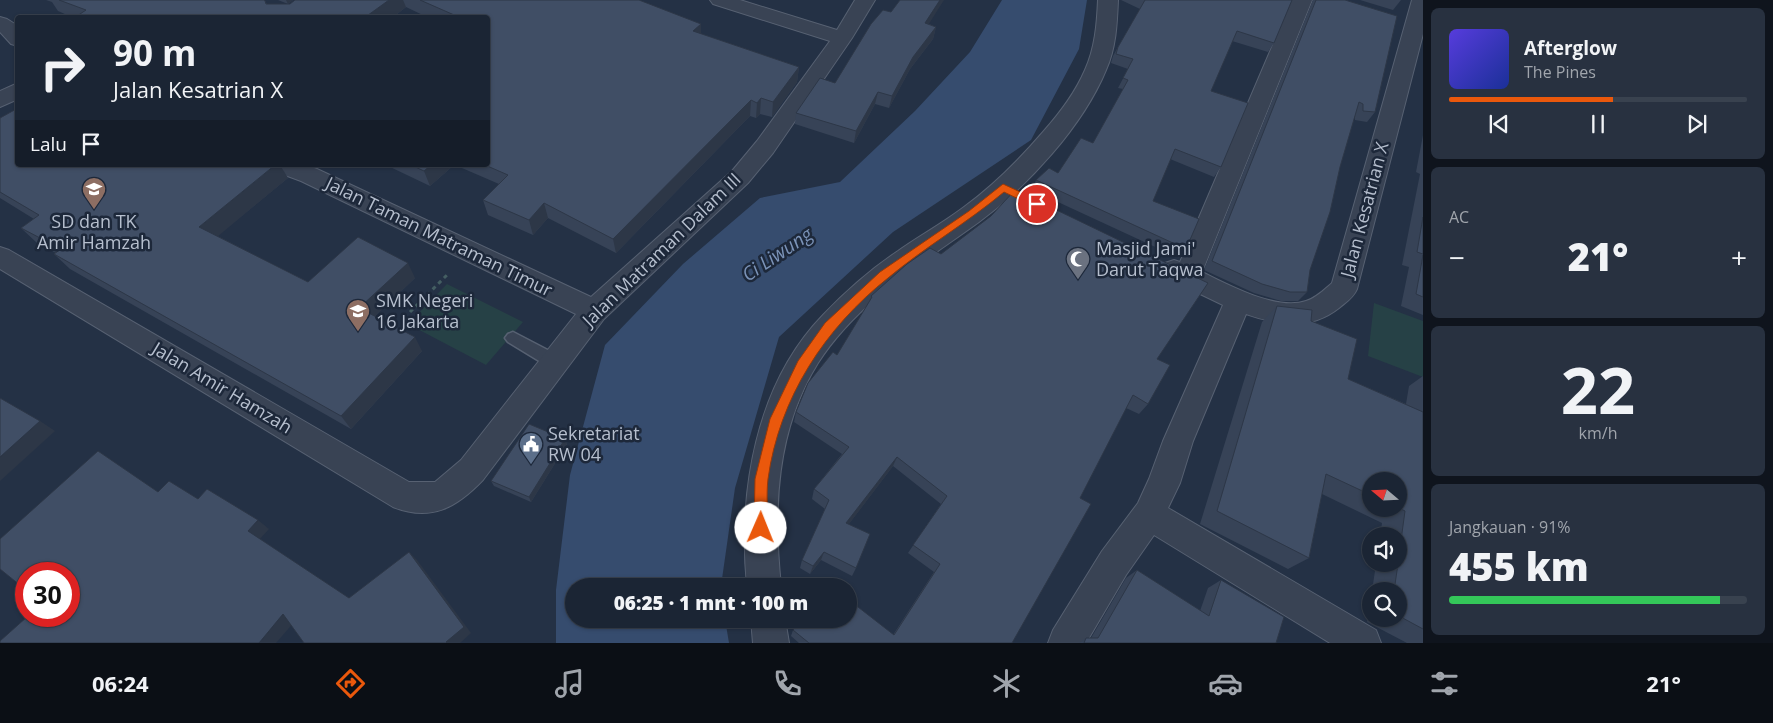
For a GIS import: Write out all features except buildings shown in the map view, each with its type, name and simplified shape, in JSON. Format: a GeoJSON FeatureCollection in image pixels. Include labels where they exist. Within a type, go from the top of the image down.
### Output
{"type":"FeatureCollection","features":[{"type":"Feature","properties":{"kind":"street"},"geometry":{"type":"LineString","coordinates":[[720,0],[842,38]]}},
{"type":"Feature","properties":{"kind":"street","name":"Jalan Matraman Dalam III"},"geometry":{"type":"LineString","coordinates":[[449,493],[472,470],[594,311],[740,177],[764,147],[842,38],[865,0]]}},
{"type":"Feature","properties":{"kind":"street"},"geometry":{"type":"LineString","coordinates":[[763,578],[760,561],[762,479],[776,419],[802,364],[829,326],[884,275],[972,214],[1003,188],[1059,129],[1080,99],[1095,71],[1106,36],[1108,0]]}},
{"type":"Feature","properties":{"kind":"street"},"geometry":{"type":"LineString","coordinates":[[1187,276],[1302,0]]}},
{"type":"Feature","properties":{"kind":"street","name":"Jalan Kesatrian X"},"geometry":{"type":"LineString","coordinates":[[1152,259],[1256,308],[1289,315],[1315,310],[1344,289],[1405,22],[1422,0]]}},
{"type":"Feature","properties":{"kind":"street"},"geometry":{"type":"LineString","coordinates":[[0,23],[15,36]]}},
{"type":"Feature","properties":{"kind":"street"},"geometry":{"type":"LineString","coordinates":[[0,100],[15,92]]}},
{"type":"Feature","properties":{"kind":"street","name":"Jalan Taman Matraman Timur"},"geometry":{"type":"LineString","coordinates":[[287,167],[309,175],[594,311]]}},
{"type":"Feature","properties":{"kind":"street"},"geometry":{"type":"LineString","coordinates":[[1003,188],[1030,200]]}},
{"type":"Feature","properties":{"kind":"street","name":"Jalan Amir Hamzah"},"geometry":{"type":"LineString","coordinates":[[0,257],[404,496],[427,500],[449,493]]}},
{"type":"Feature","properties":{"kind":"street"},"geometry":{"type":"LineString","coordinates":[[1066,643],[1114,563],[1149,514],[1164,483],[1178,441],[1239,300]]}},
{"type":"Feature","properties":{"kind":"street"},"geometry":{"type":"LineString","coordinates":[[1149,514],[1333,634],[1363,643]]}},
{"type":"Feature","properties":{"kind":"street"},"geometry":{"type":"LineString","coordinates":[[769,628],[771,643]]}},
{"type":"Feature","properties":{"kind":"lane"},"geometry":{"type":"LineString","coordinates":[[513,338],[555,362]]}},
{"type":"Feature","properties":{"kind":"path"},"geometry":{"type":"LineString","coordinates":[[410,312],[454,267]]}},
{"type":"Feature","properties":{"kind":"green space"},"geometry":{"type":"Polygon","coordinates":[[[447,284],[523,322],[486,365],[408,324],[447,284]]]}},
{"type":"Feature","properties":{"kind":"green space"},"geometry":{"type":"Polygon","coordinates":[[[1374,303],[1423,321],[1423,377],[1368,356],[1374,303]]]}},
{"type":"Feature","properties":{"kind":"water","name":"Ci Liwung"},"geometry":{"type":"Polygon","coordinates":[[[1002,0],[1087,0],[1079,49],[1031,140],[893,232],[779,337],[735,488],[722,578],[565,578],[565,628],[726,628],[729,643],[556,643],[556,590],[570,475],[605,345],[683,264],[760,198],[840,182],[915,111],[970,52],[1002,0]]]}},
{"type":"Feature","properties":{"kind":"place","name":"SD dan TK Amir Hamzah"},"geometry":{"type":"Point","coordinates":[94,210]}},
{"type":"Feature","properties":{"kind":"place","name":"Masjid Jami' Darut Taqwa"},"geometry":{"type":"Point","coordinates":[1078,280]}},
{"type":"Feature","properties":{"kind":"place","name":"SMK Negeri 16 Jakarta"},"geometry":{"type":"Point","coordinates":[358,332]}},
{"type":"Feature","properties":{"kind":"place","name":"Sekretariat RW 04"},"geometry":{"type":"Point","coordinates":[531,465]}},
{"type":"Feature","properties":{"kind":"route"},"geometry":{"type":"LineString","coordinates":[[761,528],[762,479],[776,419],[802,364],[829,326],[884,275],[972,214],[1003,188],[1037,204]]}}]}
